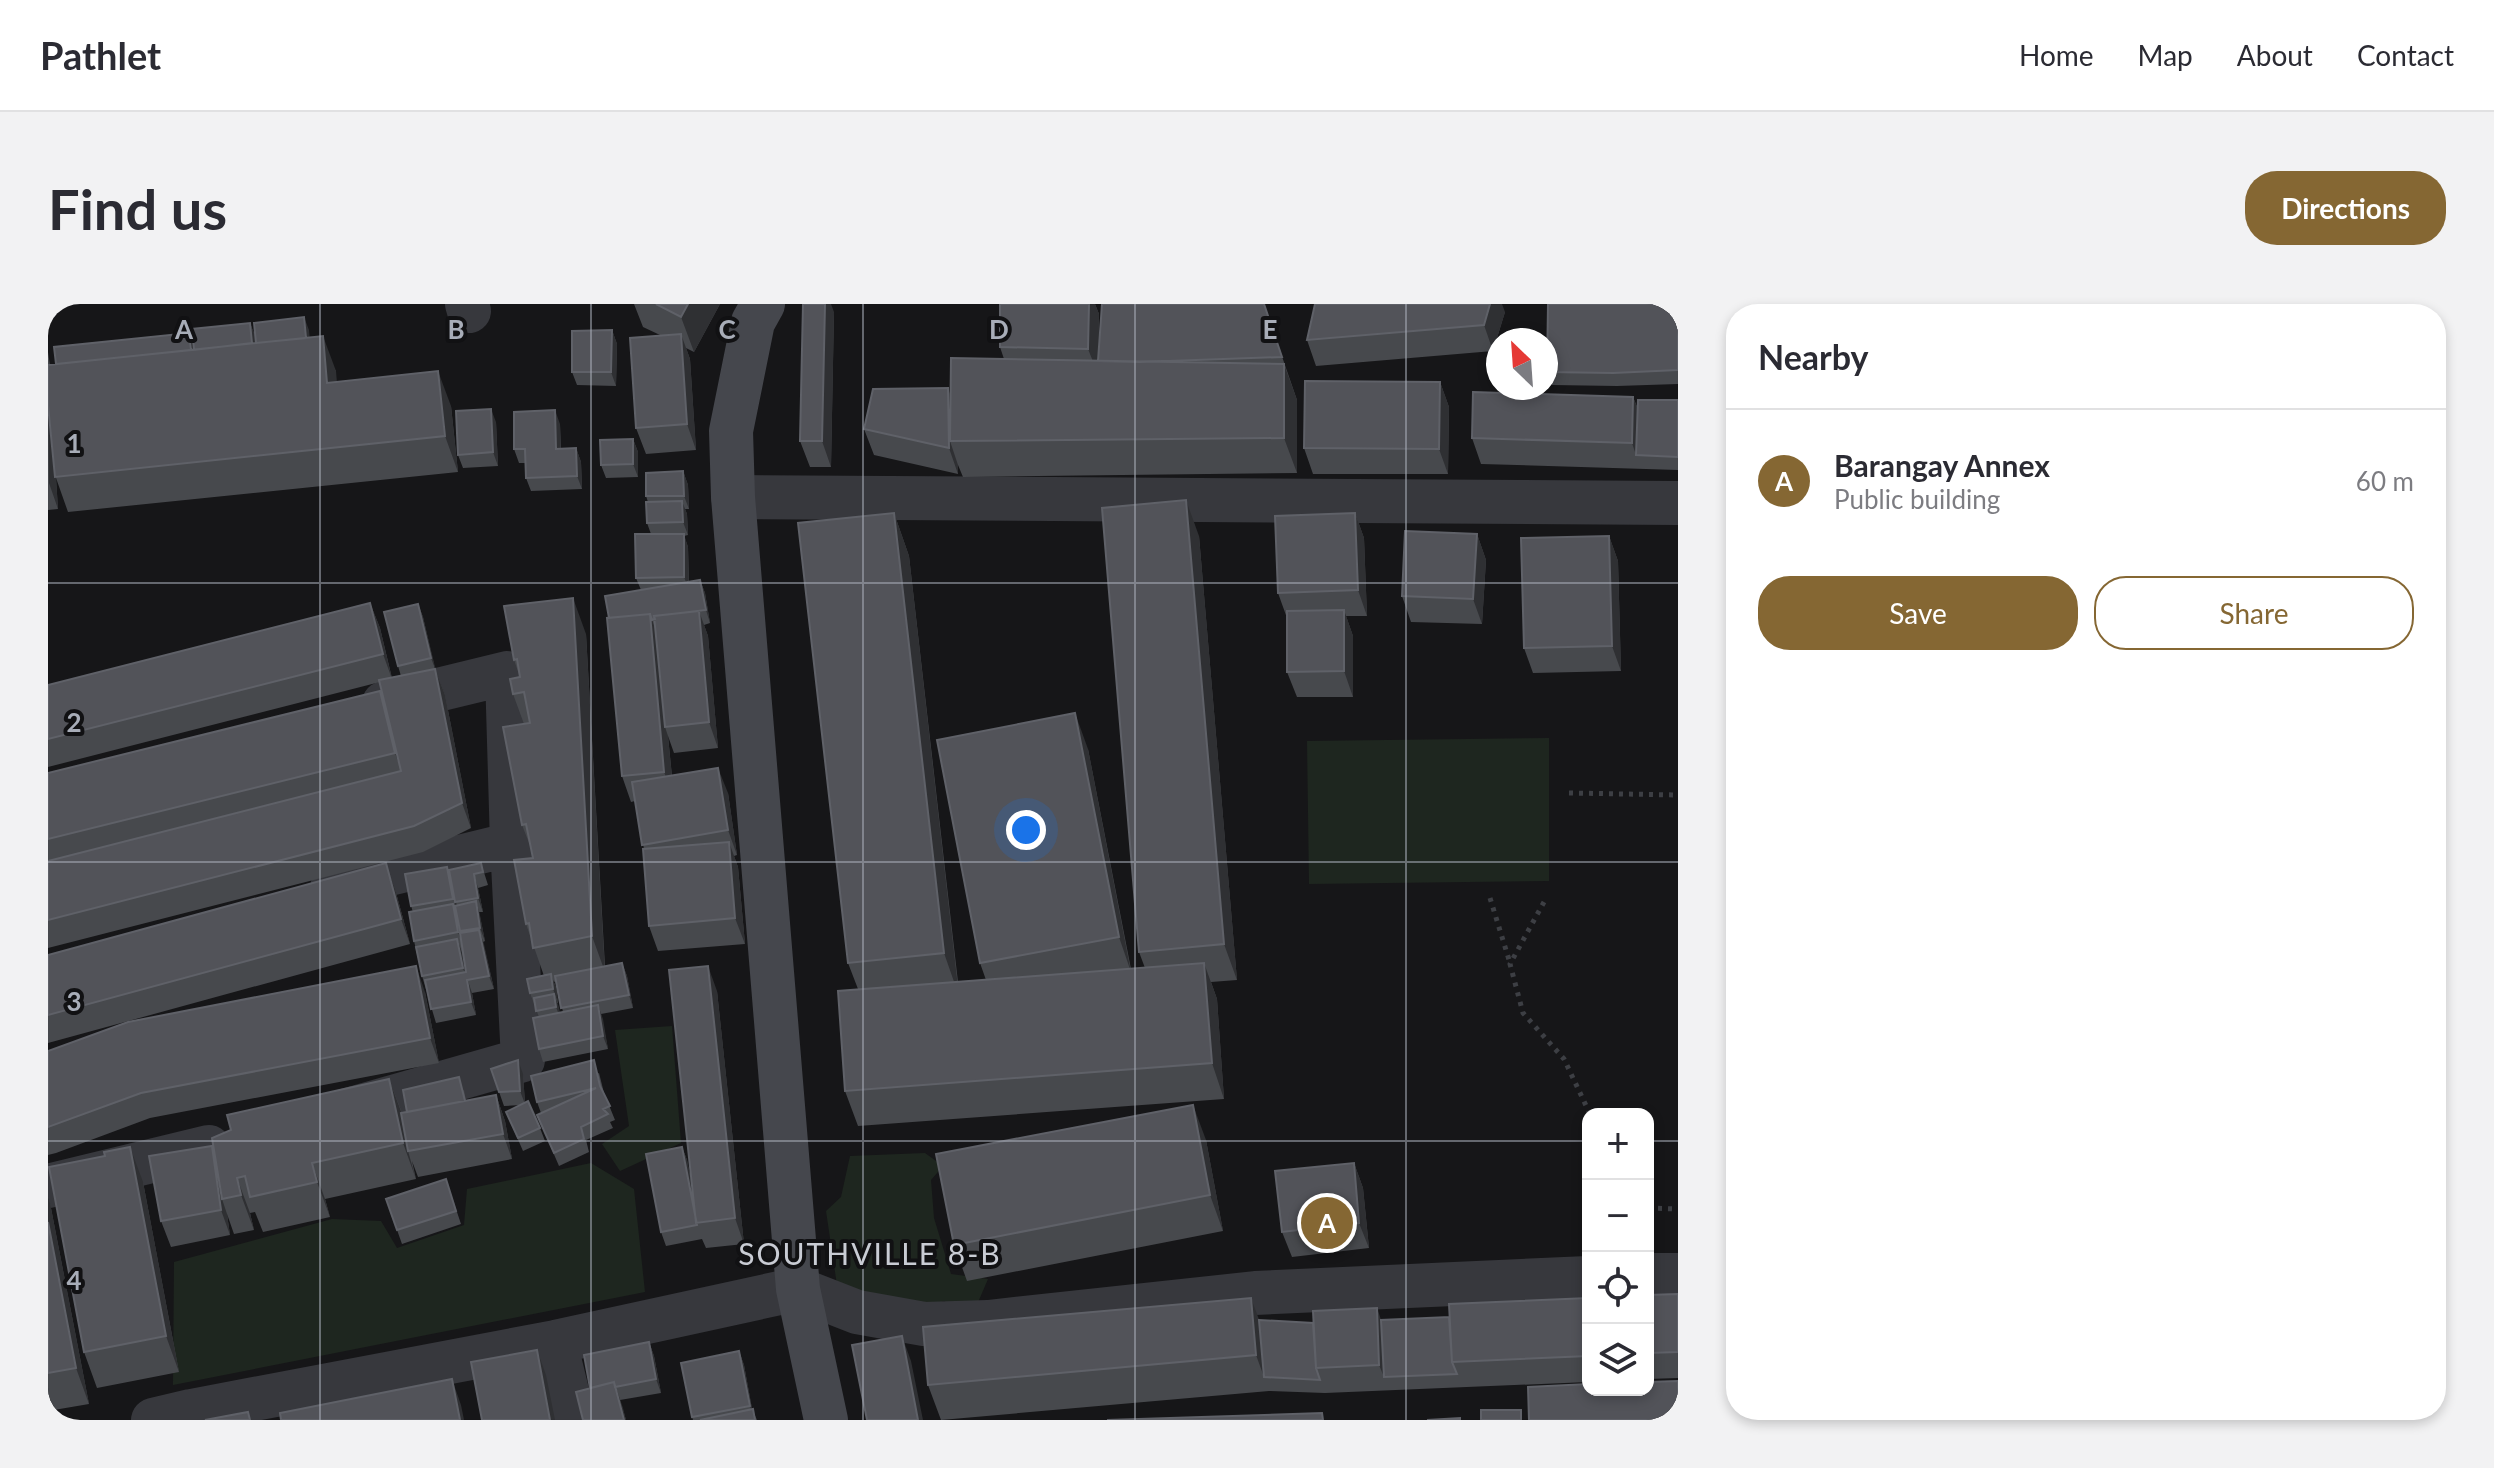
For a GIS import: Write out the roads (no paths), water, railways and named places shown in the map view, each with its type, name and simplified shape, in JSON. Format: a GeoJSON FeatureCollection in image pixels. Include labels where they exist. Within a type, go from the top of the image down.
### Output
{"type":"FeatureCollection","features":[{"type":"Feature","properties":{"kind":"street"},"geometry":{"type":"LineString","coordinates":[[763,304],[753,322],[731,431],[733,497],[798,1289],[826,1420]]}},
{"type":"Feature","properties":{"kind":"street"},"geometry":{"type":"LineString","coordinates":[[733,497],[1678,503]]}},
{"type":"Feature","properties":{"kind":"street"},"geometry":{"type":"LineString","coordinates":[[294,1125],[523,1060],[507,673],[339,714]]}},
{"type":"Feature","properties":{"kind":"street"},"geometry":{"type":"LineString","coordinates":[[296,897],[512,844]]}},
{"type":"Feature","properties":{"kind":"street"},"geometry":{"type":"LineString","coordinates":[[48,1186],[252,1137]]}},
{"type":"Feature","properties":{"kind":"street"},"geometry":{"type":"LineString","coordinates":[[1654,1275],[1678,1275]]}},
{"type":"Feature","properties":{"kind":"street"},"geometry":{"type":"LineString","coordinates":[[179,1417],[555,1342],[798,1289],[857,1312],[924,1324],[988,1322],[1255,1293],[1582,1278]]}},
{"type":"Feature","properties":{"kind":"street"},"geometry":{"type":"LineString","coordinates":[[555,1342],[574,1420]]}},
{"type":"Feature","properties":{"kind":"place","name":"Barangay Annex"},"geometry":{"type":"Point","coordinates":[1327,1223]}},
{"type":"Feature","properties":{"kind":"district","name":"SOUTHVILLE 8-B"},"geometry":{"type":"Point","coordinates":[870,1253]}}]}
